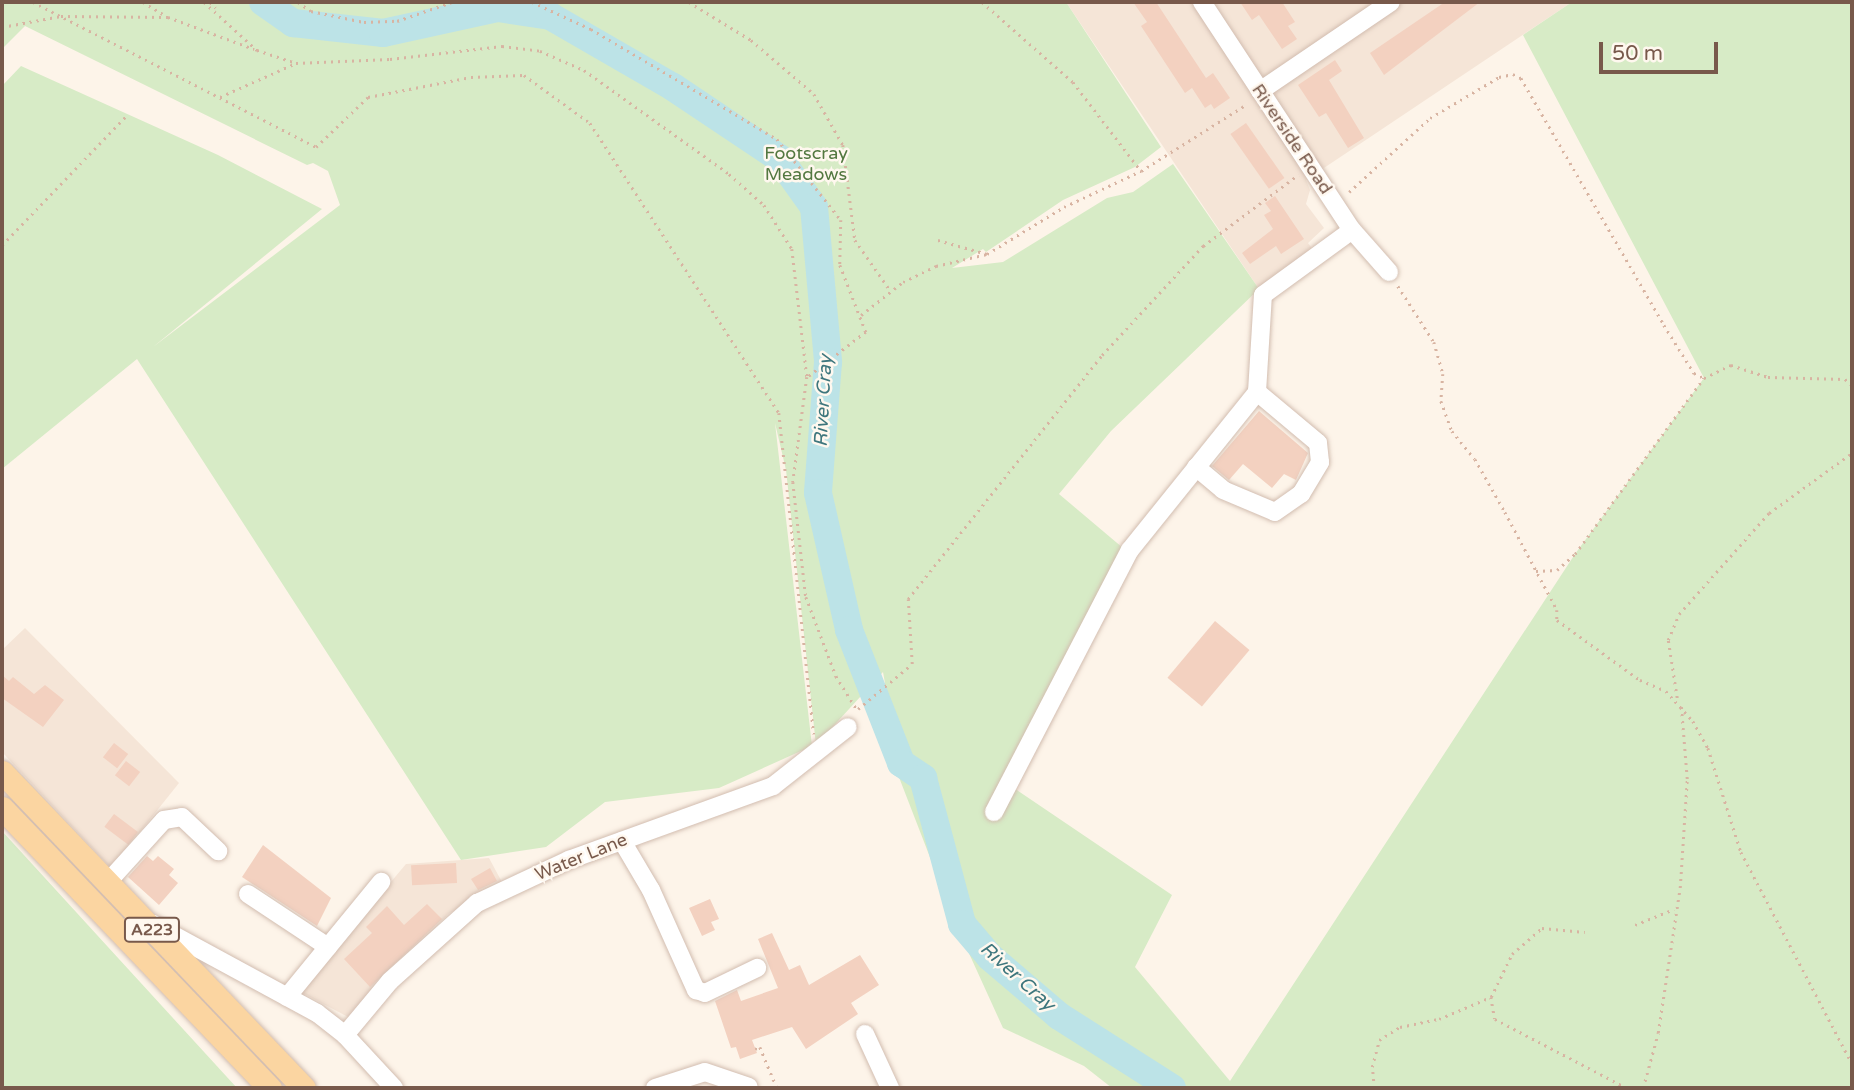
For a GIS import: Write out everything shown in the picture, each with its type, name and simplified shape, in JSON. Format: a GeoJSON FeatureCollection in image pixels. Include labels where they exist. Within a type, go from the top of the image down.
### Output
{"type":"FeatureCollection","features":[{"type":"Feature","properties":{"kind":"main road","name":"A223"},"geometry":{"type":"LineString","coordinates":[[2,772],[304,1088]]}},
{"type":"Feature","properties":{"kind":"main road","name":"A223"},"geometry":{"type":"LineString","coordinates":[[2,808],[270,1088]]}},
{"type":"Feature","properties":{"kind":"street","name":"Riverside Road"},"geometry":{"type":"LineString","coordinates":[[1202,2],[1352,230],[1389,272]]}},
{"type":"Feature","properties":{"kind":"street"},"geometry":{"type":"LineString","coordinates":[[1261,93],[1391,2]]}},
{"type":"Feature","properties":{"kind":"street"},"geometry":{"type":"LineString","coordinates":[[993,812],[1130,550],[1257,392],[1263,296],[1352,230]]}},
{"type":"Feature","properties":{"kind":"street"},"geometry":{"type":"LineString","coordinates":[[1196,467],[1223,490],[1275,512],[1301,494],[1320,462],[1318,443],[1257,392]]}},
{"type":"Feature","properties":{"kind":"street","name":"Water Lane"},"geometry":{"type":"LineString","coordinates":[[345,1034],[390,981],[477,903],[622,841],[774,788],[848,727]]}},
{"type":"Feature","properties":{"kind":"street"},"geometry":{"type":"LineString","coordinates":[[107,883],[164,820],[182,817],[218,851]]}},
{"type":"Feature","properties":{"kind":"street"},"geometry":{"type":"LineString","coordinates":[[622,841],[651,890],[696,990],[705,993],[757,968]]}},
{"type":"Feature","properties":{"kind":"street"},"geometry":{"type":"LineString","coordinates":[[287,997],[381,882]]}},
{"type":"Feature","properties":{"kind":"street"},"geometry":{"type":"LineString","coordinates":[[248,894],[328,947]]}},
{"type":"Feature","properties":{"kind":"street"},"geometry":{"type":"LineString","coordinates":[[138,915],[241,970],[345,1034],[394,1088]]}},
{"type":"Feature","properties":{"kind":"street"},"geometry":{"type":"LineString","coordinates":[[865,1034],[890,1087]]}},
{"type":"Feature","properties":{"kind":"street"},"geometry":{"type":"LineString","coordinates":[[655,1088],[705,1072],[749,1087]]}},
{"type":"Feature","properties":{"kind":"path"},"geometry":{"type":"LineString","coordinates":[[33,2],[316,147],[368,97],[471,77],[524,75],[590,123],[779,413],[816,755]]}},
{"type":"Feature","properties":{"kind":"path"},"geometry":{"type":"LineString","coordinates":[[143,2],[167,17],[296,63],[376,60],[502,46],[540,51],[584,70],[729,174],[764,205],[792,249],[807,377],[793,481],[799,557],[806,597],[836,676],[857,709],[912,664],[908,599],[1094,366],[1203,246],[1311,166]]}},
{"type":"Feature","properties":{"kind":"path"},"geometry":{"type":"LineString","coordinates":[[204,2],[220,13]]}},
{"type":"Feature","properties":{"kind":"path"},"geometry":{"type":"LineString","coordinates":[[210,2],[257,50]]}},
{"type":"Feature","properties":{"kind":"path"},"geometry":{"type":"LineString","coordinates":[[298,2],[312,11],[364,22],[397,21],[452,2]]}},
{"type":"Feature","properties":{"kind":"path"},"geometry":{"type":"LineString","coordinates":[[533,2],[602,35],[777,139],[841,220],[840,265],[866,332],[807,377]]}},
{"type":"Feature","properties":{"kind":"path"},"geometry":{"type":"LineString","coordinates":[[689,2],[751,40],[814,94],[843,145],[855,240],[890,290]]}},
{"type":"Feature","properties":{"kind":"path"},"geometry":{"type":"LineString","coordinates":[[982,2],[1073,82],[1142,171]]}},
{"type":"Feature","properties":{"kind":"path"},"geometry":{"type":"LineString","coordinates":[[2,27],[61,16],[167,17]]}},
{"type":"Feature","properties":{"kind":"path"},"geometry":{"type":"LineString","coordinates":[[220,97],[296,63]]}},
{"type":"Feature","properties":{"kind":"path"},"geometry":{"type":"LineString","coordinates":[[1333,200],[1351,191],[1442,110],[1499,77],[1513,74],[1521,78],[1694,373],[1704,378]]}},
{"type":"Feature","properties":{"kind":"path"},"geometry":{"type":"LineString","coordinates":[[860,315],[890,290],[936,267],[986,254],[1064,207],[1142,171],[1261,93]]}},
{"type":"Feature","properties":{"kind":"path"},"geometry":{"type":"LineString","coordinates":[[2,245],[128,114]]}},
{"type":"Feature","properties":{"kind":"path"},"geometry":{"type":"LineString","coordinates":[[938,240],[986,254]]}},
{"type":"Feature","properties":{"kind":"path"},"geometry":{"type":"LineString","coordinates":[[1389,272],[1434,342],[1443,374],[1441,401],[1452,431],[1475,459],[1557,610],[1557,620],[1567,631],[1612,657],[1640,680],[1676,698],[1708,748],[1741,852],[1852,1063]]}},
{"type":"Feature","properties":{"kind":"path"},"geometry":{"type":"LineString","coordinates":[[1535,571],[1557,570],[1574,554],[1704,378],[1731,365],[1768,377],[1844,379],[1852,385]]}},
{"type":"Feature","properties":{"kind":"path"},"geometry":{"type":"LineString","coordinates":[[1676,698],[1668,640],[1679,614],[1769,513],[1852,453]]}},
{"type":"Feature","properties":{"kind":"path"},"geometry":{"type":"LineString","coordinates":[[1643,1088],[1658,1032],[1674,909],[1680,888],[1687,779],[1681,704]]}},
{"type":"Feature","properties":{"kind":"path"},"geometry":{"type":"LineString","coordinates":[[1635,925],[1674,909]]}},
{"type":"Feature","properties":{"kind":"path"},"geometry":{"type":"LineString","coordinates":[[1585,932],[1542,928],[1512,954],[1490,998],[1495,1019],[1628,1088]]}},
{"type":"Feature","properties":{"kind":"path"},"geometry":{"type":"LineString","coordinates":[[1374,1088],[1372,1068],[1379,1040],[1400,1027],[1439,1019],[1490,998]]}},
{"type":"Feature","properties":{"kind":"path"},"geometry":{"type":"LineString","coordinates":[[755,1049],[760,1047],[777,1088]]}},
{"type":"Feature","properties":{"kind":"shaded area"},"geometry":{"type":"Polygon","coordinates":[[[1066,2],[1572,2],[1306,180],[1310,190],[1306,204],[1324,228],[1308,243],[1313,250],[1259,289],[1066,2]]]}},
{"type":"Feature","properties":{"kind":"shaded area"},"geometry":{"type":"Polygon","coordinates":[[[25,628],[179,783],[111,868],[2,752],[2,650],[25,628]]]}},
{"type":"Feature","properties":{"kind":"shaded area"},"geometry":{"type":"Polygon","coordinates":[[[489,858],[503,884],[448,914],[350,1018],[299,991],[406,864],[489,858]]]}},
{"type":"Feature","properties":{"kind":"green space","name":"Footscray Meadows"},"geometry":{"type":"Polygon","coordinates":[[[2,2],[1066,2],[1161,147],[1135,167],[1063,200],[986,252],[983,249],[952,268],[1003,262],[1107,198],[1133,192],[1173,164],[1259,289],[1111,431],[1059,494],[1123,548],[1002,780],[1172,895],[1135,967],[1230,1081],[1575,554],[1704,378],[1523,35],[1572,2],[1852,2],[1852,1088],[1112,1088],[1084,1066],[1003,1028],[957,927],[871,705],[890,711],[883,672],[816,745],[786,470],[775,423],[812,746],[719,788],[605,802],[546,847],[461,860],[137,359],[2,469],[2,86],[21,66],[218,155],[322,209],[153,347],[340,205],[328,171],[313,163],[307,165],[25,26],[2,49],[2,2]]]}},
{"type":"Feature","properties":{"kind":"green space"},"geometry":{"type":"Polygon","coordinates":[[[2,831],[108,947],[237,1088],[2,1088],[2,831]]]}},
{"type":"Feature","properties":{"kind":"building"},"geometry":{"type":"Polygon","coordinates":[[[1133,2],[1156,2],[1206,78],[1213,73],[1230,98],[1214,109],[1211,104],[1205,108],[1192,88],[1185,93],[1141,26],[1147,22],[1133,2]]]}},
{"type":"Feature","properties":{"kind":"building"},"geometry":{"type":"Polygon","coordinates":[[[1240,2],[1282,2],[1295,22],[1288,26],[1297,39],[1282,49],[1259,15],[1252,20],[1240,2]]]}},
{"type":"Feature","properties":{"kind":"building"},"geometry":{"type":"Polygon","coordinates":[[[1445,2],[1480,2],[1384,75],[1370,53],[1445,2]]]}},
{"type":"Feature","properties":{"kind":"building"},"geometry":{"type":"Polygon","coordinates":[[[1335,60],[1342,71],[1329,80],[1364,138],[1348,148],[1326,113],[1319,117],[1298,85],[1335,60]]]}},
{"type":"Feature","properties":{"kind":"building"},"geometry":{"type":"Polygon","coordinates":[[[1246,123],[1284,178],[1269,189],[1230,134],[1246,123]]]}},
{"type":"Feature","properties":{"kind":"building"},"geometry":{"type":"Polygon","coordinates":[[[1275,196],[1304,239],[1281,254],[1276,246],[1250,264],[1242,253],[1273,229],[1264,215],[1271,211],[1265,203],[1275,196]]]}},
{"type":"Feature","properties":{"kind":"building"},"geometry":{"type":"Polygon","coordinates":[[[1259,411],[1308,453],[1296,480],[1284,474],[1272,488],[1243,464],[1229,480],[1212,466],[1259,411]]]}},
{"type":"Feature","properties":{"kind":"building"},"geometry":{"type":"Polygon","coordinates":[[[1215,621],[1249,650],[1202,707],[1167,678],[1215,621]]]}},
{"type":"Feature","properties":{"kind":"building"},"geometry":{"type":"Polygon","coordinates":[[[2,675],[9,681],[13,677],[34,694],[45,685],[64,700],[43,727],[2,698],[2,675]]]}},
{"type":"Feature","properties":{"kind":"building"},"geometry":{"type":"Polygon","coordinates":[[[114,743],[128,754],[117,768],[103,757],[114,743]]]}},
{"type":"Feature","properties":{"kind":"building"},"geometry":{"type":"Polygon","coordinates":[[[126,761],[140,772],[129,786],[115,775],[126,761]]]}},
{"type":"Feature","properties":{"kind":"building"},"geometry":{"type":"Polygon","coordinates":[[[114,814],[138,832],[128,845],[104,827],[114,814]]]}},
{"type":"Feature","properties":{"kind":"building"},"geometry":{"type":"Polygon","coordinates":[[[263,845],[331,898],[317,926],[242,877],[263,845]]]}},
{"type":"Feature","properties":{"kind":"building"},"geometry":{"type":"Polygon","coordinates":[[[147,856],[153,861],[158,856],[174,869],[169,875],[178,883],[159,905],[128,877],[147,856]]]}},
{"type":"Feature","properties":{"kind":"building"},"geometry":{"type":"Polygon","coordinates":[[[456,863],[457,883],[412,885],[411,865],[456,863]]]}},
{"type":"Feature","properties":{"kind":"building"},"geometry":{"type":"Polygon","coordinates":[[[490,868],[497,881],[478,890],[471,879],[490,868]]]}},
{"type":"Feature","properties":{"kind":"building"},"geometry":{"type":"Polygon","coordinates":[[[710,899],[719,919],[711,922],[715,930],[702,936],[689,908],[710,899]]]}},
{"type":"Feature","properties":{"kind":"building"},"geometry":{"type":"Polygon","coordinates":[[[427,904],[442,919],[370,987],[344,959],[372,933],[366,927],[387,906],[404,925],[427,904]]]}},
{"type":"Feature","properties":{"kind":"building"},"geometry":{"type":"Polygon","coordinates":[[[772,933],[789,970],[800,965],[809,985],[860,955],[879,985],[851,1003],[858,1014],[806,1049],[792,1027],[752,1040],[757,1053],[740,1059],[736,1047],[731,1048],[715,1001],[737,990],[741,1001],[778,988],[758,939],[772,933]]]}},
{"type":"Feature","properties":{"kind":"waterway","name":"River Cray"},"geometry":{"type":"LineString","coordinates":[[263,2],[293,23],[383,33],[498,8],[550,16],[673,87],[779,158],[814,207],[828,362],[818,493],[849,630],[901,763],[923,778],[962,924],[990,957],[1059,1016],[1172,1088]]}}]}
